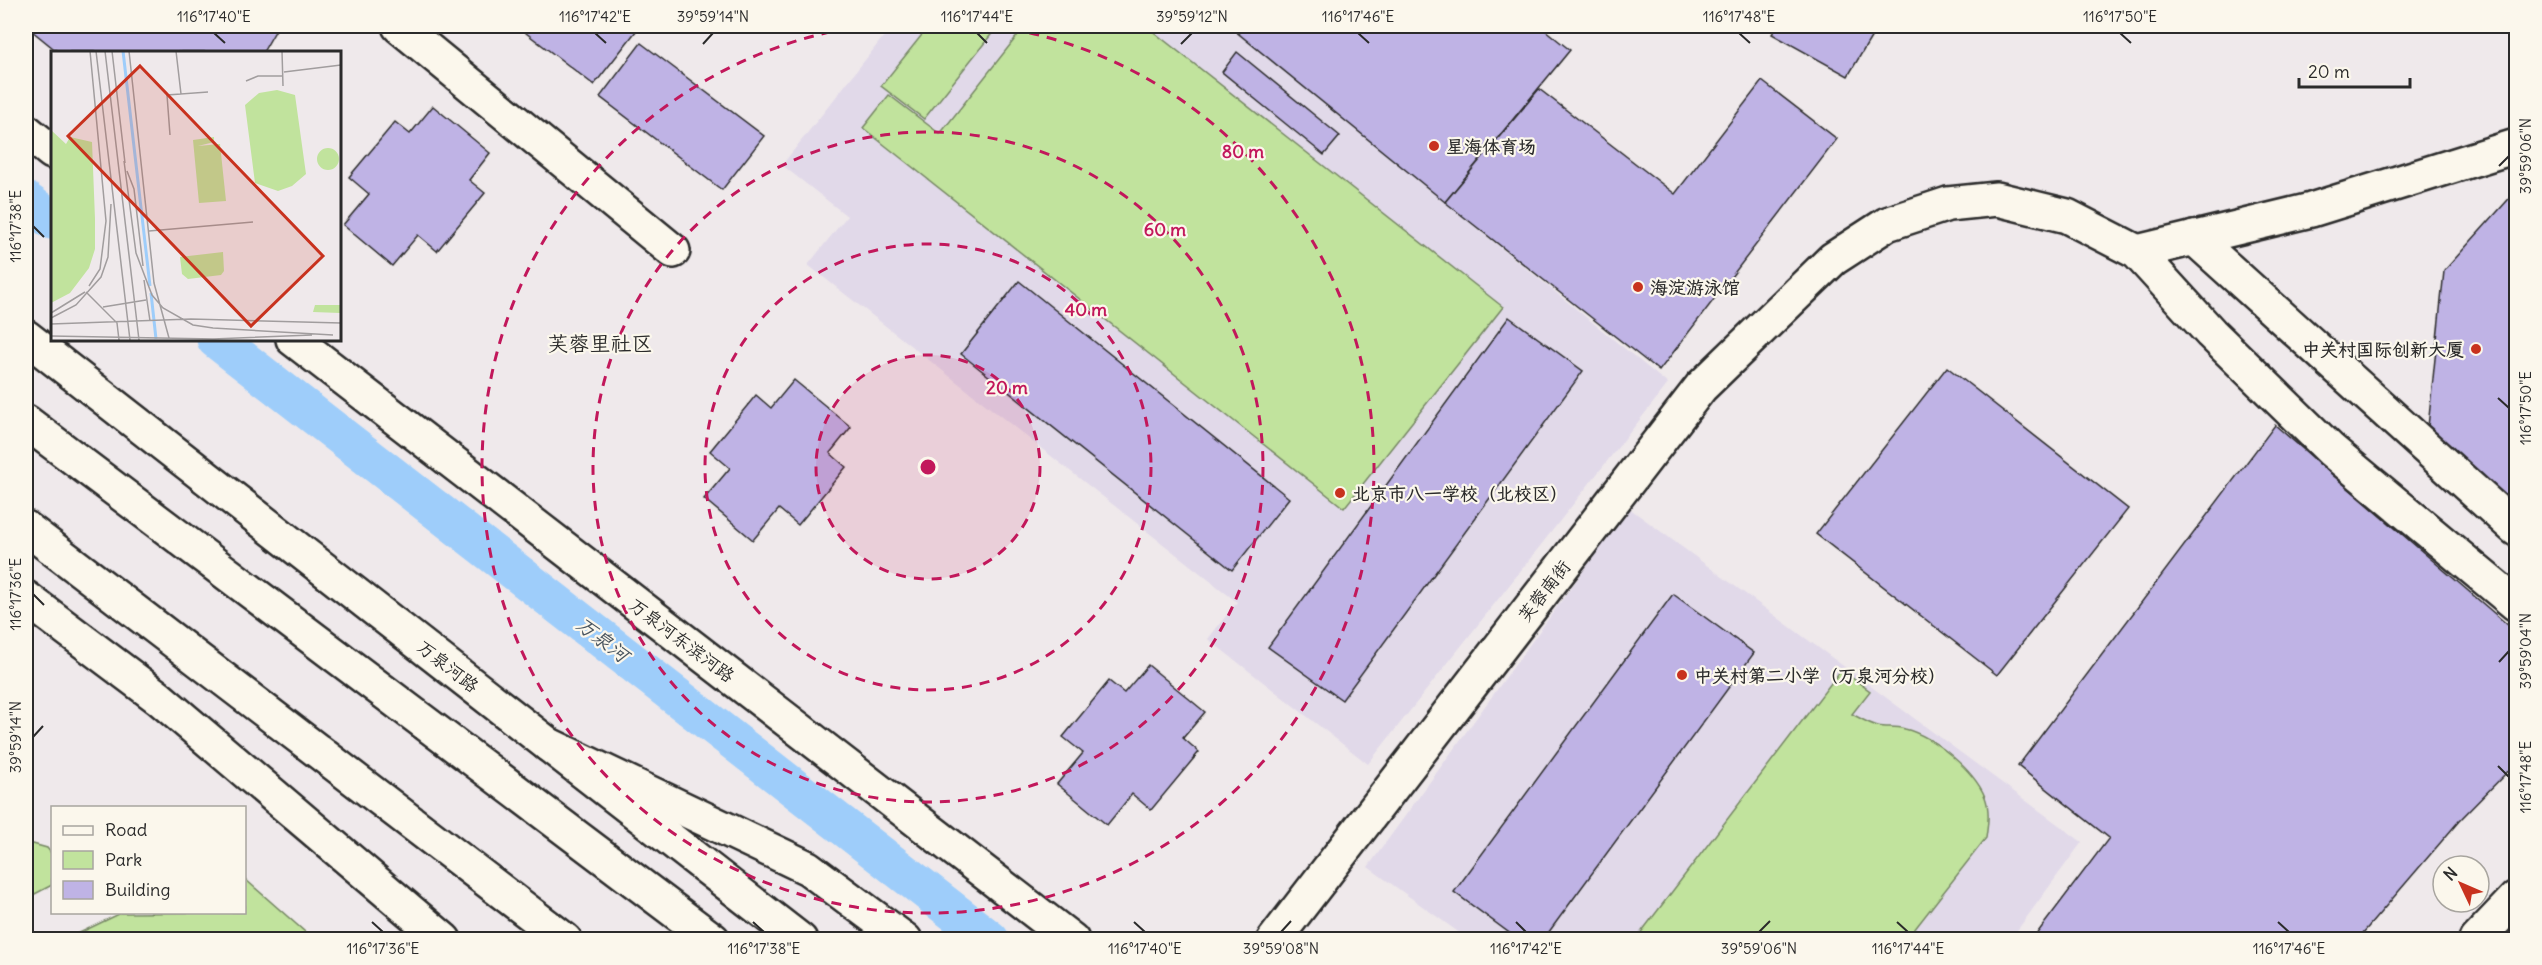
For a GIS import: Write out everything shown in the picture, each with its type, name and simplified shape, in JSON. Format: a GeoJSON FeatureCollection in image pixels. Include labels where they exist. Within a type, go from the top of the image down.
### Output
{"type":"FeatureCollection","features":[{"type":"Feature","properties":{"kind":"main road"},"geometry":{"type":"LineString","coordinates":[[399,26],[673,251]]}},
{"type":"Feature","properties":{"kind":"main road"},"geometry":{"type":"LineString","coordinates":[[26,131],[51,151]]}},
{"type":"Feature","properties":{"kind":"main road"},"geometry":{"type":"LineString","coordinates":[[2517,146],[2311,210],[2137,252],[2211,333],[2331,450],[2517,604]]}},
{"type":"Feature","properties":{"kind":"main road","name":"芙蓉南街"},"geometry":{"type":"LineString","coordinates":[[1274,939],[1701,387],[1833,259],[1887,224],[1948,204],[1997,199],[2067,216],[2137,252]]}},
{"type":"Feature","properties":{"kind":"main road"},"geometry":{"type":"LineString","coordinates":[[2194,238],[2517,529]]}},
{"type":"Feature","properties":{"kind":"main road","name":"万泉河路"},"geometry":{"type":"LineString","coordinates":[[26,337],[549,745],[808,868],[904,939]]}},
{"type":"Feature","properties":{"kind":"main road","name":"万泉河东滨河路"},"geometry":{"type":"LineString","coordinates":[[294,340],[1072,939]]}},
{"type":"Feature","properties":{"kind":"main road"},"geometry":{"type":"LineString","coordinates":[[26,422],[713,939]]}},
{"type":"Feature","properties":{"kind":"main road"},"geometry":{"type":"LineString","coordinates":[[26,528],[565,939]]}},
{"type":"Feature","properties":{"kind":"main road"},"geometry":{"type":"LineString","coordinates":[[26,598],[159,698],[444,939]]}},
{"type":"Feature","properties":{"kind":"main road"},"geometry":{"type":"LineString","coordinates":[[549,745],[800,939]]}},
{"type":"Feature","properties":{"kind":"main road"},"geometry":{"type":"LineString","coordinates":[[2476,939],[2517,898]]}},
{"type":"Feature","properties":{"kind":"shaded area","name":"北京市八一学校（北校区）"},"geometry":{"type":"Polygon","coordinates":[[[892,26],[1229,26],[1668,384],[1368,764],[1208,639],[1237,602],[808,265],[847,216],[782,165],[892,26]]]}},
{"type":"Feature","properties":{"kind":"shaded area","name":"中关村第二小学（万泉河分校）"},"geometry":{"type":"Polygon","coordinates":[[[1629,508],[2082,842],[2010,940],[1468,939],[1368,867],[1629,508]]]}},
{"type":"Feature","properties":{"kind":"green space"},"geometry":{"type":"Polygon","coordinates":[[[929,26],[998,26],[924,119],[881,86],[929,26]]]}},
{"type":"Feature","properties":{"kind":"green space"},"geometry":{"type":"Polygon","coordinates":[[[1025,26],[1146,26],[1503,307],[1344,508],[863,128],[889,95],[940,134],[1025,26]]]}},
{"type":"Feature","properties":{"kind":"green space"},"geometry":{"type":"Polygon","coordinates":[[[1841,670],[1870,691],[1852,714],[1881,727],[1902,728],[1928,739],[1940,746],[1972,776],[1987,802],[1986,838],[1907,939],[1636,939],[1841,670]]]}},
{"type":"Feature","properties":{"kind":"green space"},"geometry":{"type":"Polygon","coordinates":[[[33,844],[47,848],[51,853],[51,886],[33,895],[26,895],[26,845],[33,844]]]}},
{"type":"Feature","properties":{"kind":"green space"},"geometry":{"type":"Polygon","coordinates":[[[246,880],[313,939],[67,939],[119,914],[246,914],[246,880]]]}},
{"type":"Feature","properties":{"kind":"building"},"geometry":{"type":"Polygon","coordinates":[[[26,26],[278,26],[264,51],[57,51],[26,26]]]}},
{"type":"Feature","properties":{"kind":"building"},"geometry":{"type":"Polygon","coordinates":[[[517,26],[640,26],[594,85],[517,26]]]}},
{"type":"Feature","properties":{"kind":"building","name":"星海体育场"},"geometry":{"type":"Polygon","coordinates":[[[1229,26],[1540,26],[1570,50],[1445,202],[1229,26]]]}},
{"type":"Feature","properties":{"kind":"building"},"geometry":{"type":"Polygon","coordinates":[[[1777,26],[1878,26],[1848,76],[1772,34],[1777,26]]]}},
{"type":"Feature","properties":{"kind":"building"},"geometry":{"type":"Polygon","coordinates":[[[641,43],[764,136],[722,190],[600,97],[641,43]]]}},
{"type":"Feature","properties":{"kind":"building"},"geometry":{"type":"Polygon","coordinates":[[[1237,52],[1340,136],[1324,155],[1222,72],[1237,52]]]}},
{"type":"Feature","properties":{"kind":"building","name":"海淀游泳馆"},"geometry":{"type":"Polygon","coordinates":[[[1762,81],[1837,139],[1659,371],[1445,202],[1539,89],[1675,194],[1762,81]]]}},
{"type":"Feature","properties":{"kind":"building"},"geometry":{"type":"Polygon","coordinates":[[[433,106],[490,153],[469,180],[485,193],[437,251],[418,235],[392,266],[343,225],[369,194],[349,177],[395,122],[410,134],[433,106]]]}},
{"type":"Feature","properties":{"kind":"building","name":"中关村国际创新大厦"},"geometry":{"type":"Polygon","coordinates":[[[2516,191],[2516,509],[2428,427],[2444,271],[2516,191]]]}},
{"type":"Feature","properties":{"kind":"building"},"geometry":{"type":"Polygon","coordinates":[[[1019,281],[1289,498],[1232,570],[961,354],[1019,281]]]}},
{"type":"Feature","properties":{"kind":"building"},"geometry":{"type":"Polygon","coordinates":[[[1509,317],[1583,371],[1342,700],[1268,647],[1509,317]]]}},
{"type":"Feature","properties":{"kind":"building"},"geometry":{"type":"Polygon","coordinates":[[[1947,367],[2128,509],[1997,675],[1816,534],[1947,367]]]}},
{"type":"Feature","properties":{"kind":"building"},"geometry":{"type":"Polygon","coordinates":[[[794,380],[851,427],[830,453],[846,467],[798,525],[779,509],[753,540],[704,499],[730,468],[710,451],[756,395],[771,408],[794,380]]]}},
{"type":"Feature","properties":{"kind":"building"},"geometry":{"type":"Polygon","coordinates":[[[2275,425],[2516,632],[2516,763],[2459,821],[2357,940],[2032,940],[2109,838],[2018,766],[2275,425]]]}},
{"type":"Feature","properties":{"kind":"building"},"geometry":{"type":"Polygon","coordinates":[[[1673,594],[1754,653],[1543,940],[1519,940],[1454,892],[1673,594]]]}},
{"type":"Feature","properties":{"kind":"building"},"geometry":{"type":"Polygon","coordinates":[[[1148,665],[1205,712],[1183,738],[1199,752],[1151,810],[1132,794],[1107,825],[1057,784],[1083,753],[1063,737],[1109,681],[1124,693],[1148,665]]]}},
{"type":"Feature","properties":{"kind":"building"},"geometry":{"type":"Polygon","coordinates":[[[1391,933],[1400,940],[1385,940],[1391,933]]]}},
{"type":"Feature","properties":{"kind":"waterway","name":"万泉河"},"geometry":{"type":"LineString","coordinates":[[26,201],[51,219]]}},
{"type":"Feature","properties":{"kind":"waterway","name":"万泉河"},"geometry":{"type":"LineString","coordinates":[[217,340],[990,940]]}},
{"type":"Feature","properties":{"kind":"place","name":"星海体育场"},"geometry":{"type":"Point","coordinates":[1434,146]}},
{"type":"Feature","properties":{"kind":"place","name":"海淀游泳馆"},"geometry":{"type":"Point","coordinates":[1638,287]}},
{"type":"Feature","properties":{"kind":"place","name":"中关村国际创新大厦"},"geometry":{"type":"Point","coordinates":[2476,349]}},
{"type":"Feature","properties":{"kind":"place","name":"北京市八一学校（北校区）"},"geometry":{"type":"Point","coordinates":[1340,493]}},
{"type":"Feature","properties":{"kind":"place","name":"中关村第二小学（万泉河分校）"},"geometry":{"type":"Point","coordinates":[1682,675]}},
{"type":"Feature","properties":{"kind":"district","name":"芙蓉里社区"},"geometry":{"type":"Point","coordinates":[600,343]}}]}
